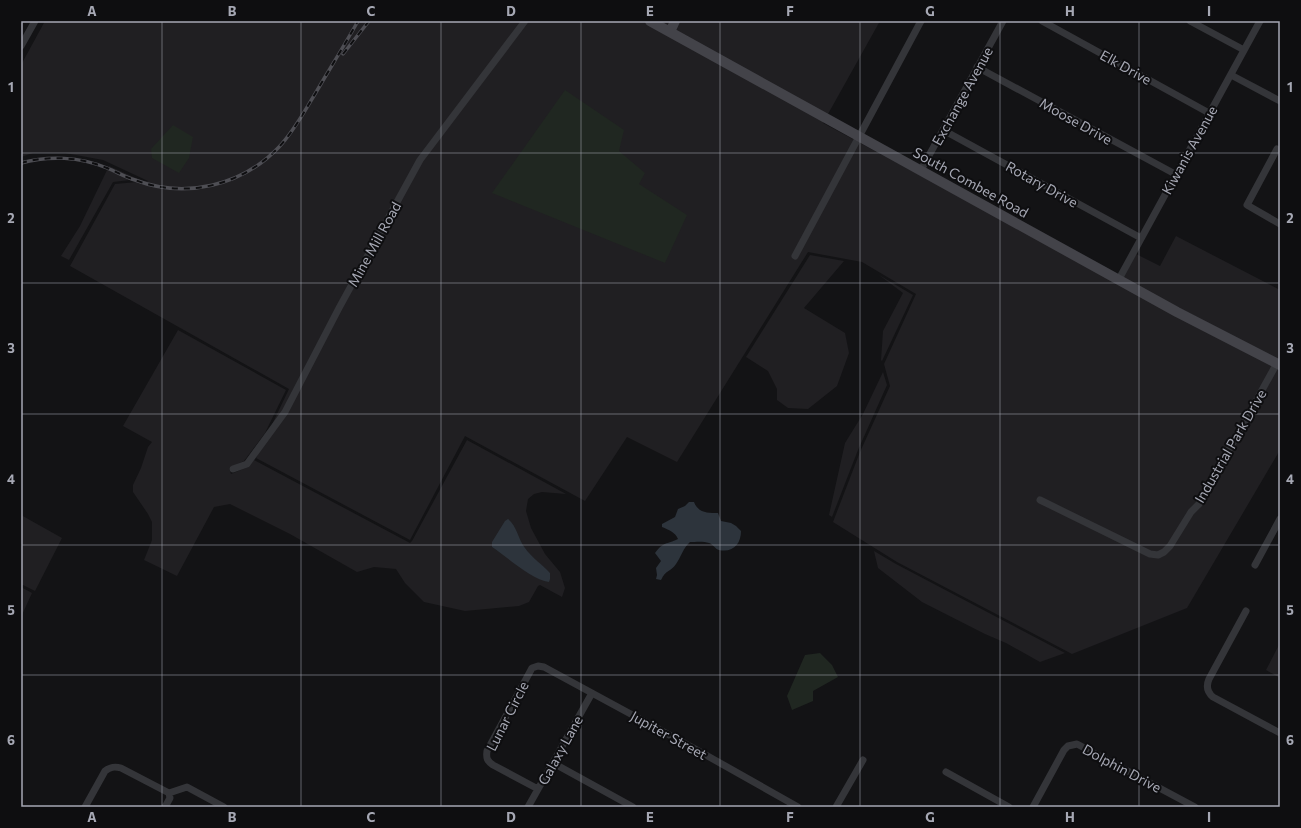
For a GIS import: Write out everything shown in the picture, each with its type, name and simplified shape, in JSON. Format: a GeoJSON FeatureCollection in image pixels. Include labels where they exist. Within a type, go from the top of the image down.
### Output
{"type":"FeatureCollection","features":[{"type":"Feature","properties":{"kind":"main road","name":"South Combee Road"},"geometry":{"type":"LineString","coordinates":[[650,21],[1177,312],[1278,364]]}},
{"type":"Feature","properties":{"kind":"main road"},"geometry":{"type":"LineString","coordinates":[[670,32],[675,21]]}},
{"type":"Feature","properties":{"kind":"street"},"geometry":{"type":"LineString","coordinates":[[21,46],[35,21]]}},
{"type":"Feature","properties":{"kind":"street","name":"Mine Mill Road"},"geometry":{"type":"LineString","coordinates":[[233,469],[247,464],[285,412],[339,308],[420,160],[525,21]]}},
{"type":"Feature","properties":{"kind":"street"},"geometry":{"type":"LineString","coordinates":[[795,256],[920,21]]}},
{"type":"Feature","properties":{"kind":"street","name":"Exchange Avenue"},"geometry":{"type":"LineString","coordinates":[[921,170],[1003,21]]}},
{"type":"Feature","properties":{"kind":"street","name":"Elk Drive"},"geometry":{"type":"LineString","coordinates":[[1042,21],[1210,113]]}},
{"type":"Feature","properties":{"kind":"street"},"geometry":{"type":"LineString","coordinates":[[1190,21],[1244,50]]}},
{"type":"Feature","properties":{"kind":"street","name":"Kiwanis Avenue"},"geometry":{"type":"LineString","coordinates":[[1119,279],[1175,174],[1260,21]]}},
{"type":"Feature","properties":{"kind":"street","name":"Moose Drive"},"geometry":{"type":"LineString","coordinates":[[977,67],[1175,174]]}},
{"type":"Feature","properties":{"kind":"street"},"geometry":{"type":"LineString","coordinates":[[1231,75],[1280,101]]}},
{"type":"Feature","properties":{"kind":"street","name":"Rotary Drive"},"geometry":{"type":"LineString","coordinates":[[943,130],[1141,238]]}},
{"type":"Feature","properties":{"kind":"street"},"geometry":{"type":"LineString","coordinates":[[1277,149],[1247,205],[1280,224]]}},
{"type":"Feature","properties":{"kind":"street","name":"Industrial Park Drive"},"geometry":{"type":"LineString","coordinates":[[1040,500],[1150,554],[1158,555],[1164,552],[1170,546],[1191,512],[1199,504],[1278,364]]}},
{"type":"Feature","properties":{"kind":"street"},"geometry":{"type":"LineString","coordinates":[[1255,565],[1280,519]]}},
{"type":"Feature","properties":{"kind":"street"},"geometry":{"type":"LineString","coordinates":[[1246,611],[1209,679],[1207,688],[1213,697],[1280,733]]}},
{"type":"Feature","properties":{"kind":"street","name":"Jupiter Street"},"geometry":{"type":"LineString","coordinates":[[538,666],[544,667],[592,693],[798,807]]}},
{"type":"Feature","properties":{"kind":"street","name":"Lunar Circle"},"geometry":{"type":"LineString","coordinates":[[538,666],[532,668],[487,751],[486,757],[493,765],[538,789]]}},
{"type":"Feature","properties":{"kind":"street","name":"Galaxy Lane"},"geometry":{"type":"LineString","coordinates":[[528,807],[592,693]]}},
{"type":"Feature","properties":{"kind":"street","name":"Dolphin Drive"},"geometry":{"type":"LineString","coordinates":[[1033,807],[1064,750],[1068,746],[1077,744],[1195,807]]}},
{"type":"Feature","properties":{"kind":"street"},"geometry":{"type":"LineString","coordinates":[[836,807],[863,760]]}},
{"type":"Feature","properties":{"kind":"street"},"geometry":{"type":"LineString","coordinates":[[553,763],[633,807]]}},
{"type":"Feature","properties":{"kind":"street"},"geometry":{"type":"LineString","coordinates":[[85,807],[105,772],[116,766],[169,793],[186,787],[224,807]]}},
{"type":"Feature","properties":{"kind":"street"},"geometry":{"type":"LineString","coordinates":[[946,772],[1010,807]]}},
{"type":"Feature","properties":{"kind":"street"},"geometry":{"type":"LineString","coordinates":[[165,807],[170,798],[169,793]]}},
{"type":"Feature","properties":{"kind":"shaded area"},"geometry":{"type":"Polygon","coordinates":[[[45,21],[880,21],[823,123],[1280,369],[1280,450],[1187,608],[1072,654],[897,562],[833,522],[860,452],[890,386],[884,364],[916,294],[862,262],[808,252],[677,462],[627,437],[585,501],[465,436],[410,540],[256,458],[289,389],[70,266],[115,184],[148,181],[103,160],[65,153],[33,153],[21,157],[21,65],[45,21]]]}},
{"type":"Feature","properties":{"kind":"shaded area"},"geometry":{"type":"Polygon","coordinates":[[[565,90],[624,130],[619,151],[645,173],[639,184],[687,215],[665,263],[492,193],[565,90]]]}},
{"type":"Feature","properties":{"kind":"shaded area"},"geometry":{"type":"Polygon","coordinates":[[[173,125],[193,137],[189,158],[179,173],[152,158],[151,149],[173,125]]]}},
{"type":"Feature","properties":{"kind":"shaded area"},"geometry":{"type":"Polygon","coordinates":[[[109,166],[138,179],[113,182],[69,260],[61,256],[80,226],[109,166]]]}},
{"type":"Feature","properties":{"kind":"shaded area"},"geometry":{"type":"Polygon","coordinates":[[[1176,236],[1280,290],[1280,361],[1123,278],[1136,254],[1160,266],[1176,236]]]}},
{"type":"Feature","properties":{"kind":"shaded area"},"geometry":{"type":"Polygon","coordinates":[[[810,255],[844,261],[804,308],[845,333],[849,353],[837,386],[808,409],[788,408],[777,400],[777,389],[768,371],[746,357],[810,255]]]}},
{"type":"Feature","properties":{"kind":"shaded area"},"geometry":{"type":"Polygon","coordinates":[[[879,275],[913,295],[882,361],[883,331],[903,293],[879,275]]]}},
{"type":"Feature","properties":{"kind":"shaded area"},"geometry":{"type":"Polygon","coordinates":[[[178,330],[286,390],[265,433],[244,461],[229,468],[231,474],[248,467],[254,460],[410,543],[467,440],[566,494],[542,492],[534,494],[528,499],[526,511],[531,528],[545,554],[560,572],[565,588],[562,597],[540,585],[529,602],[519,606],[465,611],[424,602],[405,583],[396,569],[374,567],[357,572],[290,534],[230,504],[214,507],[177,576],[144,560],[152,540],[152,522],[133,492],[133,485],[148,447],[152,442],[123,426],[178,330]],[[523,546],[492,547],[506,556],[550,573],[533,558],[523,546]]]}},
{"type":"Feature","properties":{"kind":"shaded area"},"geometry":{"type":"Polygon","coordinates":[[[883,372],[887,385],[858,450],[832,517],[829,515],[845,443],[863,414],[883,372]]]}},
{"type":"Feature","properties":{"kind":"shaded area"},"geometry":{"type":"Polygon","coordinates":[[[689,502],[694,502],[698,508],[704,512],[718,513],[721,521],[731,523],[736,526],[741,531],[740,540],[732,549],[724,551],[707,542],[690,542],[674,567],[665,574],[661,580],[656,579],[656,568],[661,561],[655,553],[663,545],[678,539],[669,530],[662,527],[662,524],[675,517],[678,509],[685,506],[689,502]]]}},
{"type":"Feature","properties":{"kind":"shaded area"},"geometry":{"type":"Polygon","coordinates":[[[21,515],[62,538],[35,591],[21,584],[21,515]]]}},
{"type":"Feature","properties":{"kind":"shaded area"},"geometry":{"type":"Polygon","coordinates":[[[508,519],[528,552],[550,573],[549,582],[527,573],[492,547],[492,542],[505,521],[508,519]]]}},
{"type":"Feature","properties":{"kind":"shaded area"},"geometry":{"type":"Polygon","coordinates":[[[874,551],[1065,653],[1040,662],[1006,643],[922,602],[878,568],[874,551]]]}},
{"type":"Feature","properties":{"kind":"shaded area"},"geometry":{"type":"Polygon","coordinates":[[[21,587],[32,593],[21,617],[21,587]]]}},
{"type":"Feature","properties":{"kind":"shaded area"},"geometry":{"type":"Polygon","coordinates":[[[1280,643],[1280,678],[1266,670],[1280,643]]]}},
{"type":"Feature","properties":{"kind":"shaded area"},"geometry":{"type":"Polygon","coordinates":[[[820,653],[832,665],[838,677],[813,691],[813,701],[792,710],[787,696],[805,655],[820,653]]]}},
{"type":"Feature","properties":{"kind":"railway"},"geometry":{"type":"LineString","coordinates":[[21,163],[32,160],[53,158],[75,159],[97,164],[131,179],[154,186],[173,188],[193,188],[230,180],[248,171],[264,160],[284,141],[303,114],[358,21]]}},
{"type":"Feature","properties":{"kind":"railway"},"geometry":{"type":"LineString","coordinates":[[343,54],[369,21]]}}]}
